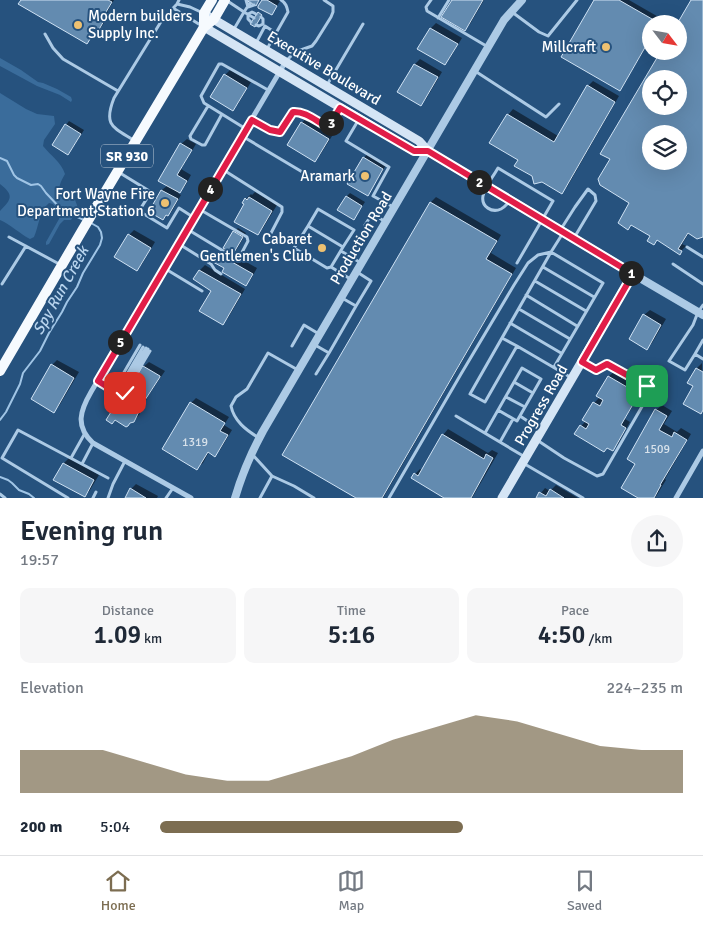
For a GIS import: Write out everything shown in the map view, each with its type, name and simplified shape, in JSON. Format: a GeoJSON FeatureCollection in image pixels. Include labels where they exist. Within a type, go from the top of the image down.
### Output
{"type":"FeatureCollection","features":[{"type":"Feature","properties":{"kind":"highway"},"geometry":{"type":"LineString","coordinates":[[204,27],[204,13],[212,0]]}},
{"type":"Feature","properties":{"kind":"highway","name":"SR 930"},"geometry":{"type":"LineString","coordinates":[[0,371],[204,27],[214,19],[226,0]]}},
{"type":"Feature","properties":{"kind":"main road","name":"Executive Boulevard"},"geometry":{"type":"LineString","coordinates":[[204,13],[420,141],[428,151],[633,274]]}},
{"type":"Feature","properties":{"kind":"main road","name":"Executive Boulevard"},"geometry":{"type":"LineString","coordinates":[[204,27],[414,151],[428,151]]}},
{"type":"Feature","properties":{"kind":"main road","name":"Progress Road"},"geometry":{"type":"LineString","coordinates":[[502,498],[633,274]]}},
{"type":"Feature","properties":{"kind":"street","name":"Production Road"},"geometry":{"type":"LineString","coordinates":[[235,498],[244,470],[259,438],[504,20],[522,0]]}},
{"type":"Feature","properties":{"kind":"street"},"geometry":{"type":"LineString","coordinates":[[191,498],[93,443],[85,433],[81,421],[82,411],[85,402],[286,61]]}},
{"type":"Feature","properties":{"kind":"street","name":"Executive Boulevard"},"geometry":{"type":"LineString","coordinates":[[633,274],[701,314]]}},
{"type":"Feature","properties":{"kind":"street"},"geometry":{"type":"LineString","coordinates":[[676,498],[703,451]]}},
{"type":"Feature","properties":{"kind":"lane"},"geometry":{"type":"LineString","coordinates":[[226,0],[254,18]]}},
{"type":"Feature","properties":{"kind":"lane"},"geometry":{"type":"LineString","coordinates":[[233,31],[251,5],[246,0]]}},
{"type":"Feature","properties":{"kind":"lane"},"geometry":{"type":"LineString","coordinates":[[286,61],[295,52],[312,46],[316,42],[333,12],[333,6],[324,0]]}},
{"type":"Feature","properties":{"kind":"lane"},"geometry":{"type":"LineString","coordinates":[[431,0],[426,7],[427,11],[489,47]]}},
{"type":"Feature","properties":{"kind":"lane"},"geometry":{"type":"LineString","coordinates":[[438,18],[448,0]]}},
{"type":"Feature","properties":{"kind":"lane"},"geometry":{"type":"LineString","coordinates":[[511,11],[539,32],[548,36],[577,0]]}},
{"type":"Feature","properties":{"kind":"lane"},"geometry":{"type":"LineString","coordinates":[[266,50],[288,12],[284,1]]}},
{"type":"Feature","properties":{"kind":"lane"},"geometry":{"type":"LineString","coordinates":[[136,141],[117,129],[111,123],[108,116],[118,91],[162,20],[178,2],[204,13]]}},
{"type":"Feature","properties":{"kind":"lane"},"geometry":{"type":"LineString","coordinates":[[173,8],[204,27]]}},
{"type":"Feature","properties":{"kind":"lane"},"geometry":{"type":"LineString","coordinates":[[255,44],[264,25],[261,17]]}},
{"type":"Feature","properties":{"kind":"lane"},"geometry":{"type":"LineString","coordinates":[[257,23],[276,33]]}},
{"type":"Feature","properties":{"kind":"lane"},"geometry":{"type":"LineString","coordinates":[[326,85],[363,24]]}},
{"type":"Feature","properties":{"kind":"lane"},"geometry":{"type":"LineString","coordinates":[[45,34],[53,48],[63,59],[118,91]]}},
{"type":"Feature","properties":{"kind":"lane"},"geometry":{"type":"LineString","coordinates":[[246,129],[208,106],[204,103],[201,96],[220,64],[269,91]]}},
{"type":"Feature","properties":{"kind":"lane"},"geometry":{"type":"LineString","coordinates":[[475,71],[546,117],[559,104]]}},
{"type":"Feature","properties":{"kind":"lane"},"geometry":{"type":"LineString","coordinates":[[208,106],[190,136],[191,139],[202,146],[205,145],[222,114]]}},
{"type":"Feature","properties":{"kind":"lane"},"geometry":{"type":"LineString","coordinates":[[252,120],[270,130],[280,132],[293,112],[298,112],[328,126],[340,108]]}},
{"type":"Feature","properties":{"kind":"lane"},"geometry":{"type":"LineString","coordinates":[[359,119],[346,141],[389,167],[373,196],[395,208]]}},
{"type":"Feature","properties":{"kind":"lane"},"geometry":{"type":"LineString","coordinates":[[242,136],[304,173]]}},
{"type":"Feature","properties":{"kind":"lane"},"geometry":{"type":"LineString","coordinates":[[510,200],[504,207],[494,211],[485,206],[483,202],[483,195],[498,168],[553,201],[517,263]]}},
{"type":"Feature","properties":{"kind":"lane"},"geometry":{"type":"LineString","coordinates":[[222,169],[282,207],[282,212],[270,235]]}},
{"type":"Feature","properties":{"kind":"lane"},"geometry":{"type":"LineString","coordinates":[[117,171],[151,192],[139,211],[168,228],[179,208],[194,217]]}},
{"type":"Feature","properties":{"kind":"lane"},"geometry":{"type":"LineString","coordinates":[[517,346],[484,402],[470,394],[552,252],[575,207],[588,189],[595,195],[596,201],[574,238]]}},
{"type":"Feature","properties":{"kind":"lane"},"geometry":{"type":"LineString","coordinates":[[187,229],[235,258],[239,258],[248,241],[247,237],[199,209]]}},
{"type":"Feature","properties":{"kind":"lane"},"geometry":{"type":"LineString","coordinates":[[331,267],[354,230],[318,209],[294,248],[327,268],[331,267],[352,280]]}},
{"type":"Feature","properties":{"kind":"lane"},"geometry":{"type":"LineString","coordinates":[[365,225],[372,214],[386,222]]}},
{"type":"Feature","properties":{"kind":"lane"},"geometry":{"type":"LineString","coordinates":[[308,226],[344,247]]}},
{"type":"Feature","properties":{"kind":"lane"},"geometry":{"type":"LineString","coordinates":[[9,237],[62,265]]}},
{"type":"Feature","properties":{"kind":"lane"},"geometry":{"type":"LineString","coordinates":[[178,244],[211,264],[215,270],[222,274]]}},
{"type":"Feature","properties":{"kind":"lane"},"geometry":{"type":"LineString","coordinates":[[2,284],[26,246]]}},
{"type":"Feature","properties":{"kind":"lane"},"geometry":{"type":"LineString","coordinates":[[687,247],[703,257]]}},
{"type":"Feature","properties":{"kind":"lane"},"geometry":{"type":"LineString","coordinates":[[341,251],[362,264]]}},
{"type":"Feature","properties":{"kind":"lane"},"geometry":{"type":"LineString","coordinates":[[389,498],[523,270],[538,255],[552,252],[603,283],[554,367]]}},
{"type":"Feature","properties":{"kind":"lane"},"geometry":{"type":"LineString","coordinates":[[673,264],[703,284]]}},
{"type":"Feature","properties":{"kind":"lane"},"geometry":{"type":"LineString","coordinates":[[543,267],[594,297]]}},
{"type":"Feature","properties":{"kind":"lane"},"geometry":{"type":"LineString","coordinates":[[164,268],[202,291]]}},
{"type":"Feature","properties":{"kind":"lane"},"geometry":{"type":"LineString","coordinates":[[316,374],[371,281],[357,272]]}},
{"type":"Feature","properties":{"kind":"lane"},"geometry":{"type":"LineString","coordinates":[[535,281],[586,311]]}},
{"type":"Feature","properties":{"kind":"lane"},"geometry":{"type":"LineString","coordinates":[[526,296],[577,326]]}},
{"type":"Feature","properties":{"kind":"lane"},"geometry":{"type":"LineString","coordinates":[[342,298],[356,306]]}},
{"type":"Feature","properties":{"kind":"lane"},"geometry":{"type":"LineString","coordinates":[[703,305],[701,314],[670,362],[685,370],[703,340]]}},
{"type":"Feature","properties":{"kind":"lane"},"geometry":{"type":"LineString","coordinates":[[519,309],[570,339]]}},
{"type":"Feature","properties":{"kind":"lane"},"geometry":{"type":"LineString","coordinates":[[510,323],[561,353]]}},
{"type":"Feature","properties":{"kind":"lane"},"geometry":{"type":"LineString","coordinates":[[292,346],[304,325],[320,335]]}},
{"type":"Feature","properties":{"kind":"lane"},"geometry":{"type":"LineString","coordinates":[[502,338],[572,378]]}},
{"type":"Feature","properties":{"kind":"lane"},"geometry":{"type":"LineString","coordinates":[[314,344],[329,353]]}},
{"type":"Feature","properties":{"kind":"lane"},"geometry":{"type":"LineString","coordinates":[[98,381],[114,390],[121,389],[146,348],[114,390]]}},
{"type":"Feature","properties":{"kind":"lane"},"geometry":{"type":"LineString","coordinates":[[259,438],[236,420],[232,413],[231,406],[236,397],[247,388],[268,353],[299,371]]}},
{"type":"Feature","properties":{"kind":"lane"},"geometry":{"type":"LineString","coordinates":[[695,354],[703,359]]}},
{"type":"Feature","properties":{"kind":"lane"},"geometry":{"type":"LineString","coordinates":[[536,439],[564,458],[597,476],[603,474],[651,391],[647,386],[607,364],[596,370],[582,362]]}},
{"type":"Feature","properties":{"kind":"lane"},"geometry":{"type":"LineString","coordinates":[[484,433],[522,368],[541,379],[517,421],[498,410]]}},
{"type":"Feature","properties":{"kind":"lane"},"geometry":{"type":"LineString","coordinates":[[514,382],[533,393]]}},
{"type":"Feature","properties":{"kind":"lane"},"geometry":{"type":"LineString","coordinates":[[506,396],[525,408]]}},
{"type":"Feature","properties":{"kind":"lane"},"geometry":{"type":"LineString","coordinates":[[456,416],[500,442],[583,498]]}},
{"type":"Feature","properties":{"kind":"lane"},"geometry":{"type":"LineString","coordinates":[[520,416],[542,430]]}},
{"type":"Feature","properties":{"kind":"lane"},"geometry":{"type":"LineString","coordinates":[[500,442],[513,419]]}},
{"type":"Feature","properties":{"kind":"lane"},"geometry":{"type":"LineString","coordinates":[[68,498],[2,458],[18,430],[108,478]]}},
{"type":"Feature","properties":{"kind":"lane"},"geometry":{"type":"LineString","coordinates":[[71,458],[85,433]]}},
{"type":"Feature","properties":{"kind":"lane"},"geometry":{"type":"LineString","coordinates":[[82,464],[93,443]]}},
{"type":"Feature","properties":{"kind":"lane"},"geometry":{"type":"LineString","coordinates":[[251,454],[272,476],[314,498]]}},
{"type":"Feature","properties":{"kind":"lane"},"geometry":{"type":"LineString","coordinates":[[108,498],[125,461]]}},
{"type":"Feature","properties":{"kind":"lane"},"geometry":{"type":"LineString","coordinates":[[260,498],[272,476]]}},
{"type":"Feature","properties":{"kind":"lane"},"geometry":{"type":"LineString","coordinates":[[166,498],[173,488]]}},
{"type":"Feature","properties":{"kind":"lane"},"geometry":{"type":"LineString","coordinates":[[93,498],[96,492]]}},
{"type":"Feature","properties":{"kind":"lane"},"geometry":{"type":"LineString","coordinates":[[0,494],[5,498]]}},
{"type":"Feature","properties":{"kind":"shaded area"},"geometry":{"type":"Polygon","coordinates":[[[0,58],[38,82],[71,97],[71,102],[0,66],[0,58]]]}},
{"type":"Feature","properties":{"kind":"shaded area"},"geometry":{"type":"Polygon","coordinates":[[[0,93],[37,114],[54,116],[55,124],[44,140],[43,146],[65,174],[60,185],[60,194],[62,197],[74,197],[78,208],[71,220],[64,220],[60,224],[49,244],[46,245],[60,214],[53,204],[49,203],[43,210],[34,237],[30,239],[0,220],[0,211],[10,197],[8,191],[0,184],[0,93]]]}},
{"type":"Feature","properties":{"kind":"building","name":"Modern builders Supply Inc."},"geometry":{"type":"Polygon","coordinates":[[[21,0],[108,0],[112,2],[103,17],[105,19],[97,33],[95,31],[87,44],[18,4],[21,0]]]}},
{"type":"Feature","properties":{"kind":"building"},"geometry":{"type":"Polygon","coordinates":[[[246,0],[259,0],[256,6],[246,0]]]}},
{"type":"Feature","properties":{"kind":"building"},"geometry":{"type":"Polygon","coordinates":[[[262,0],[267,0],[277,6],[272,15],[258,8],[262,0]]]}},
{"type":"Feature","properties":{"kind":"building"},"geometry":{"type":"Polygon","coordinates":[[[452,0],[483,0],[465,31],[441,17],[452,0]]]}},
{"type":"Feature","properties":{"kind":"building","name":"Millcraft"},"geometry":{"type":"Polygon","coordinates":[[[594,0],[619,0],[645,15],[642,15],[642,53],[620,91],[561,57],[594,0]]]}},
{"type":"Feature","properties":{"kind":"building"},"geometry":{"type":"Polygon","coordinates":[[[691,0],[703,0],[703,237],[697,239],[688,233],[678,249],[682,251],[680,255],[657,240],[654,245],[647,241],[650,236],[631,225],[628,230],[618,223],[629,203],[600,185],[598,179],[610,159],[600,154],[642,83],[642,115],[687,115],[687,70],[650,70],[656,60],[688,60],[688,15],[682,15],[691,0]]]}},
{"type":"Feature","properties":{"kind":"building"},"geometry":{"type":"Polygon","coordinates":[[[258,12],[262,15],[255,27],[250,24],[258,12]]]}},
{"type":"Feature","properties":{"kind":"building"},"geometry":{"type":"Polygon","coordinates":[[[430,28],[458,44],[445,65],[417,49],[430,28]]]}},
{"type":"Feature","properties":{"kind":"building"},"geometry":{"type":"Polygon","coordinates":[[[414,64],[438,77],[421,106],[397,92],[414,64]]]}},
{"type":"Feature","properties":{"kind":"building"},"geometry":{"type":"Polygon","coordinates":[[[224,74],[247,88],[233,111],[210,97],[224,74]]]}},
{"type":"Feature","properties":{"kind":"building"},"geometry":{"type":"Polygon","coordinates":[[[587,85],[615,102],[562,194],[542,182],[534,184],[532,176],[514,166],[518,160],[489,143],[507,114],[554,142],[587,85]]]}},
{"type":"Feature","properties":{"kind":"building"},"geometry":{"type":"Polygon","coordinates":[[[301,122],[329,139],[315,162],[287,145],[301,122]]]}},
{"type":"Feature","properties":{"kind":"building"},"geometry":{"type":"Polygon","coordinates":[[[65,124],[81,134],[68,155],[52,145],[65,124]]]}},
{"type":"Feature","properties":{"kind":"building"},"geometry":{"type":"Polygon","coordinates":[[[180,143],[192,150],[177,175],[187,181],[180,193],[158,181],[180,143]]]}},
{"type":"Feature","properties":{"kind":"building","name":"Aramark"},"geometry":{"type":"Polygon","coordinates":[[[363,157],[383,169],[368,196],[347,184],[363,157]]]}},
{"type":"Feature","properties":{"kind":"building","name":"Fort Wayne Fire Department Station 6"},"geometry":{"type":"Polygon","coordinates":[[[161,190],[178,199],[168,216],[166,215],[163,220],[151,213],[154,207],[152,206],[161,190]]]}},
{"type":"Feature","properties":{"kind":"building"},"geometry":{"type":"Polygon","coordinates":[[[346,196],[362,206],[354,220],[337,210],[346,196]]]}},
{"type":"Feature","properties":{"kind":"building"},"geometry":{"type":"Polygon","coordinates":[[[249,197],[272,211],[258,235],[234,222],[244,204],[242,203],[245,198],[247,200],[249,197]]]}},
{"type":"Feature","properties":{"kind":"building"},"geometry":{"type":"Polygon","coordinates":[[[430,202],[497,241],[486,259],[512,274],[382,498],[356,498],[282,455],[430,202]]]}},
{"type":"Feature","properties":{"kind":"building"},"geometry":{"type":"Polygon","coordinates":[[[233,231],[243,237],[233,254],[223,248],[233,231]]]}},
{"type":"Feature","properties":{"kind":"building"},"geometry":{"type":"Polygon","coordinates":[[[128,234],[151,248],[137,271],[114,257],[128,234]]]}},
{"type":"Feature","properties":{"kind":"building"},"geometry":{"type":"Polygon","coordinates":[[[218,254],[253,274],[246,286],[222,272],[224,268],[213,262],[218,254]]]}},
{"type":"Feature","properties":{"kind":"building"},"geometry":{"type":"Polygon","coordinates":[[[199,270],[241,294],[223,325],[199,311],[211,291],[193,279],[199,270]]]}},
{"type":"Feature","properties":{"kind":"building"},"geometry":{"type":"Polygon","coordinates":[[[643,314],[661,325],[647,350],[629,339],[643,314]]]}},
{"type":"Feature","properties":{"kind":"building"},"geometry":{"type":"Polygon","coordinates":[[[51,364],[74,378],[54,413],[31,399],[51,364]]]}},
{"type":"Feature","properties":{"kind":"building"},"geometry":{"type":"Polygon","coordinates":[[[143,366],[160,377],[143,403],[134,422],[126,427],[115,420],[112,424],[106,420],[111,412],[115,413],[116,406],[119,405],[143,366]]]}},
{"type":"Feature","properties":{"kind":"building"},"geometry":{"type":"Polygon","coordinates":[[[696,368],[703,372],[703,410],[701,414],[683,404],[693,386],[687,383],[696,368]]]}},
{"type":"Feature","properties":{"kind":"building"},"geometry":{"type":"Polygon","coordinates":[[[608,376],[639,394],[621,425],[626,428],[613,451],[607,448],[604,452],[574,434],[580,425],[586,429],[589,424],[582,420],[593,402],[600,406],[603,400],[596,396],[608,376]]]}},
{"type":"Feature","properties":{"kind":"building"},"geometry":{"type":"Polygon","coordinates":[[[190,402],[225,423],[220,431],[228,435],[215,457],[208,452],[197,470],[162,449],[190,402]]]}},
{"type":"Feature","properties":{"kind":"building"},"geometry":{"type":"Polygon","coordinates":[[[655,409],[667,416],[659,430],[672,437],[674,432],[687,440],[654,498],[638,498],[621,488],[635,464],[627,459],[655,409]]]}},
{"type":"Feature","properties":{"kind":"building"},"geometry":{"type":"Polygon","coordinates":[[[442,434],[484,459],[486,454],[493,458],[471,498],[444,498],[411,478],[414,473],[418,476],[442,434]]]}},
{"type":"Feature","properties":{"kind":"building"},"geometry":{"type":"Polygon","coordinates":[[[63,463],[94,480],[85,497],[53,480],[63,463]]]}},
{"type":"Feature","properties":{"kind":"building"},"geometry":{"type":"Polygon","coordinates":[[[130,488],[146,498],[125,498],[130,488]]]}},
{"type":"Feature","properties":{"kind":"building"},"geometry":{"type":"Polygon","coordinates":[[[550,489],[564,498],[536,498],[539,492],[546,496],[550,489]]]}},
{"type":"Feature","properties":{"kind":"waterway","name":"Spy Run Creek"},"geometry":{"type":"LineString","coordinates":[[0,158],[7,161],[17,178],[31,185],[38,184],[62,210],[84,220]]}},
{"type":"Feature","properties":{"kind":"waterway","name":"Spy Run Creek"},"geometry":{"type":"LineString","coordinates":[[0,420],[20,384],[23,373],[40,351],[100,245],[101,232],[98,227],[91,223]]}},
{"type":"Feature","properties":{"kind":"waterway","name":"Spy Run Creek"},"geometry":{"type":"LineString","coordinates":[[0,477],[8,480],[19,490],[34,498]]}},
{"type":"Feature","properties":{"kind":"place","name":"Modern builders Supply Inc."},"geometry":{"type":"Point","coordinates":[78,25]}},
{"type":"Feature","properties":{"kind":"place","name":"Millcraft"},"geometry":{"type":"Point","coordinates":[606,47]}},
{"type":"Feature","properties":{"kind":"place","name":"Aramark"},"geometry":{"type":"Point","coordinates":[365,176]}},
{"type":"Feature","properties":{"kind":"place","name":"Fort Wayne Fire Department Station 6"},"geometry":{"type":"Point","coordinates":[165,203]}},
{"type":"Feature","properties":{"kind":"place","name":"Cabaret Gentlemen's Club"},"geometry":{"type":"Point","coordinates":[322,248]}},
{"type":"Feature","properties":{"kind":"route"},"geometry":{"type":"LineString","coordinates":[[125,393],[119,394],[98,381],[252,120],[270,130],[280,132],[293,112],[298,112],[328,126],[340,108],[414,151],[428,151],[633,274],[582,362],[596,370],[607,364],[647,386]]}}]}
